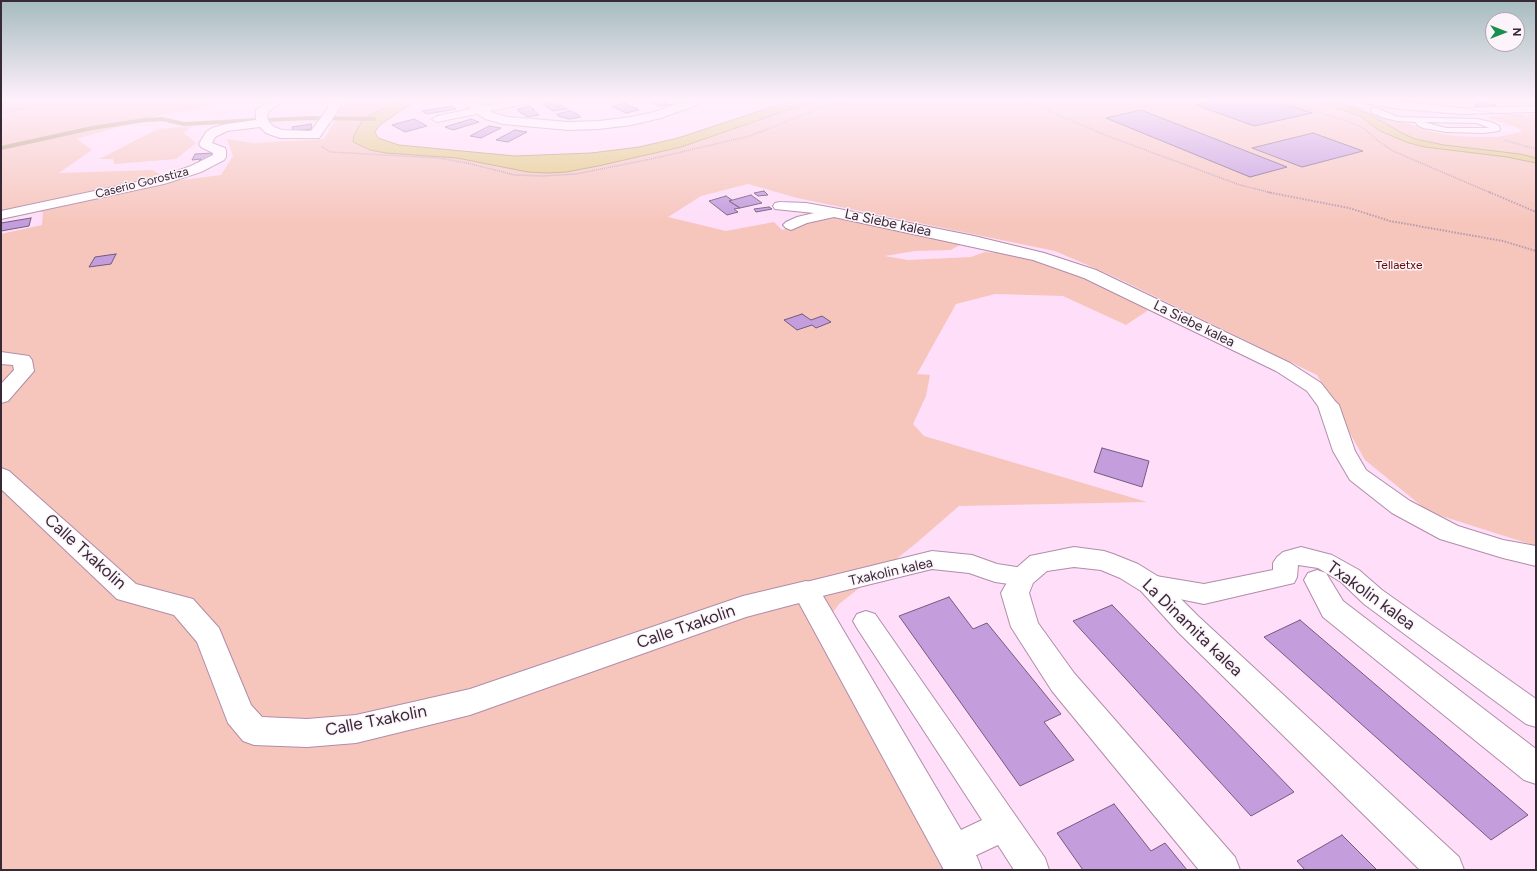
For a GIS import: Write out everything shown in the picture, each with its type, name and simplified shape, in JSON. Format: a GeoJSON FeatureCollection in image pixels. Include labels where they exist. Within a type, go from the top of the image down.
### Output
{"type":"FeatureCollection","features":[{"type":"Feature","properties":{"kind":"street","name":"Caserio Gorostiza"},"geometry":{"type":"LineString","coordinates":[[1,215],[164,180],[196,169],[219,156],[220,151],[205,144],[207,141]]}},
{"type":"Feature","properties":{"kind":"street","name":"La Siebe kalea"},"geometry":{"type":"LineString","coordinates":[[780,206],[806,207],[839,213],[1038,256],[1090,274],[1283,367],[1314,387],[1328,405],[1344,451],[1358,475],[1401,507],[1449,533],[1536,556]]}},
{"type":"Feature","properties":{"kind":"street"},"geometry":{"type":"LineString","coordinates":[[791,225],[819,215],[839,213]]}},
{"type":"Feature","properties":{"kind":"street"},"geometry":{"type":"LineString","coordinates":[[1,358],[22,360],[24,371],[1,397]]}},
{"type":"Feature","properties":{"kind":"street","name":"Calle Txakolin"},"geometry":{"type":"LineString","coordinates":[[1,476],[127,592],[183,607],[209,636],[239,713],[254,731],[307,733],[356,729],[470,702],[743,607],[806,591]]}},
{"type":"Feature","properties":{"kind":"street","name":"Txakolin kalea"},"geometry":{"type":"LineString","coordinates":[[1150,584],[1204,594],[1285,577],[1285,563],[1291,558],[1301,556],[1324,561],[1350,576],[1373,597],[1536,716]]}},
{"type":"Feature","properties":{"kind":"street","name":"La Dinamita kalea"},"geometry":{"type":"LineString","coordinates":[[1222,870],[1064,682],[1025,627],[1015,593],[1023,577],[1039,563],[1074,557],[1104,561],[1128,571],[1150,584],[1188,624],[1446,870]]}},
{"type":"Feature","properties":{"kind":"street","name":"Txakolin kalea"},"geometry":{"type":"LineString","coordinates":[[806,591],[932,560],[972,564],[995,572],[1023,577]]}},
{"type":"Feature","properties":{"kind":"street"},"geometry":{"type":"LineString","coordinates":[[1317,580],[1333,609],[1536,769]]}},
{"type":"Feature","properties":{"kind":"street"},"geometry":{"type":"LineString","coordinates":[[806,591],[959,860],[1003,826]]}},
{"type":"Feature","properties":{"kind":"street"},"geometry":{"type":"LineString","coordinates":[[866,621],[1033,870]]}},
{"type":"Feature","properties":{"kind":"path"},"geometry":{"type":"LineString","coordinates":[[318,141],[320,145],[331,152],[438,158],[467,163],[515,175],[543,176],[584,172],[652,159],[730,141]]}},
{"type":"Feature","properties":{"kind":"path"},"geometry":{"type":"LineString","coordinates":[[1120,141],[1240,185],[1349,208],[1390,221],[1503,241],[1536,251]]}},
{"type":"Feature","properties":{"kind":"path"},"geometry":{"type":"LineString","coordinates":[[1378,141],[1393,151],[1536,212]]}},
{"type":"Feature","properties":{"kind":"green space","name":"Tellaetxe"},"geometry":{"type":"Polygon","coordinates":[[[1,141],[79,141],[92,150],[59,173],[152,170],[174,181],[221,175],[233,156],[228,141],[254,143],[295,141],[353,141],[353,143],[370,150],[386,153],[457,158],[528,172],[547,173],[566,172],[681,147],[700,141],[1536,141],[1536,546],[1429,512],[1365,460],[1317,375],[1115,277],[1055,251],[797,198],[748,184],[701,196],[668,217],[726,231],[774,222],[782,230],[815,221],[822,217],[840,216],[965,242],[951,250],[915,251],[885,256],[908,260],[971,257],[985,252],[1038,256],[1156,305],[1126,325],[1063,296],[995,294],[956,304],[917,374],[930,375],[926,396],[913,424],[924,436],[1147,502],[959,506],[914,545],[839,604],[818,633],[951,870],[1,870],[1,234],[42,225],[43,212],[32,212],[1,219],[1,141]]]}},
{"type":"Feature","properties":{"kind":"green space"},"geometry":{"type":"Polygon","coordinates":[[[135,141],[193,141],[196,143],[176,159],[114,164],[113,159],[99,159],[135,141]]]}},
{"type":"Feature","properties":{"kind":"shaded area"},"geometry":{"type":"Polygon","coordinates":[[[353,141],[386,141],[399,145],[515,156],[591,153],[639,147],[667,141],[699,141],[681,147],[598,166],[566,172],[547,173],[528,172],[457,158],[386,153],[370,150],[353,142],[353,141]]]}},
{"type":"Feature","properties":{"kind":"shaded area"},"geometry":{"type":"Polygon","coordinates":[[[1403,141],[1423,141],[1444,145],[1520,154],[1536,158],[1536,163],[1507,157],[1425,147],[1403,141]]]}},
{"type":"Feature","properties":{"kind":"building"},"geometry":{"type":"Polygon","coordinates":[[[1161,141],[1219,141],[1287,167],[1250,177],[1161,141]]]}},
{"type":"Feature","properties":{"kind":"building"},"geometry":{"type":"Polygon","coordinates":[[[1282,141],[1334,141],[1363,151],[1302,167],[1252,148],[1282,141]]]}},
{"type":"Feature","properties":{"kind":"building"},"geometry":{"type":"Polygon","coordinates":[[[213,153],[209,158],[211,160],[192,160],[195,154],[213,153]]]}},
{"type":"Feature","properties":{"kind":"building"},"geometry":{"type":"Polygon","coordinates":[[[764,191],[768,195],[758,196],[754,193],[764,191]]]}},
{"type":"Feature","properties":{"kind":"building"},"geometry":{"type":"Polygon","coordinates":[[[751,195],[762,203],[740,208],[729,201],[751,195]]]}},
{"type":"Feature","properties":{"kind":"building"},"geometry":{"type":"Polygon","coordinates":[[[726,196],[732,200],[729,201],[740,208],[734,209],[738,212],[727,215],[709,201],[726,196]]]}},
{"type":"Feature","properties":{"kind":"building"},"geometry":{"type":"Polygon","coordinates":[[[769,207],[772,209],[756,212],[754,209],[769,207]]]}},
{"type":"Feature","properties":{"kind":"building"},"geometry":{"type":"Polygon","coordinates":[[[31,218],[29,226],[1,231],[1,223],[31,218]]]}},
{"type":"Feature","properties":{"kind":"building"},"geometry":{"type":"Polygon","coordinates":[[[116,254],[111,264],[89,267],[95,257],[116,254]]]}},
{"type":"Feature","properties":{"kind":"building"},"geometry":{"type":"Polygon","coordinates":[[[802,314],[811,320],[822,316],[831,322],[816,328],[812,325],[797,330],[784,320],[802,314]]]}},
{"type":"Feature","properties":{"kind":"building"},"geometry":{"type":"Polygon","coordinates":[[[1102,448],[1149,461],[1142,487],[1094,472],[1102,448]]]}},
{"type":"Feature","properties":{"kind":"building"},"geometry":{"type":"Polygon","coordinates":[[[949,597],[973,629],[987,623],[1061,714],[1044,722],[1074,760],[1020,786],[899,616],[949,597]]]}},
{"type":"Feature","properties":{"kind":"building"},"geometry":{"type":"Polygon","coordinates":[[[1112,605],[1294,792],[1251,816],[1073,621],[1112,605]]]}},
{"type":"Feature","properties":{"kind":"building"},"geometry":{"type":"Polygon","coordinates":[[[1300,620],[1528,815],[1491,840],[1264,637],[1300,620]]]}},
{"type":"Feature","properties":{"kind":"building"},"geometry":{"type":"Polygon","coordinates":[[[1114,804],[1151,851],[1165,843],[1187,870],[1083,870],[1057,833],[1114,804]]]}},
{"type":"Feature","properties":{"kind":"building"},"geometry":{"type":"Polygon","coordinates":[[[1342,835],[1377,870],[1305,870],[1297,861],[1342,835]]]}},
{"type":"Feature","properties":{"kind":"waterway"},"geometry":{"type":"LineString","coordinates":[[1,148],[34,141]]}}]}
